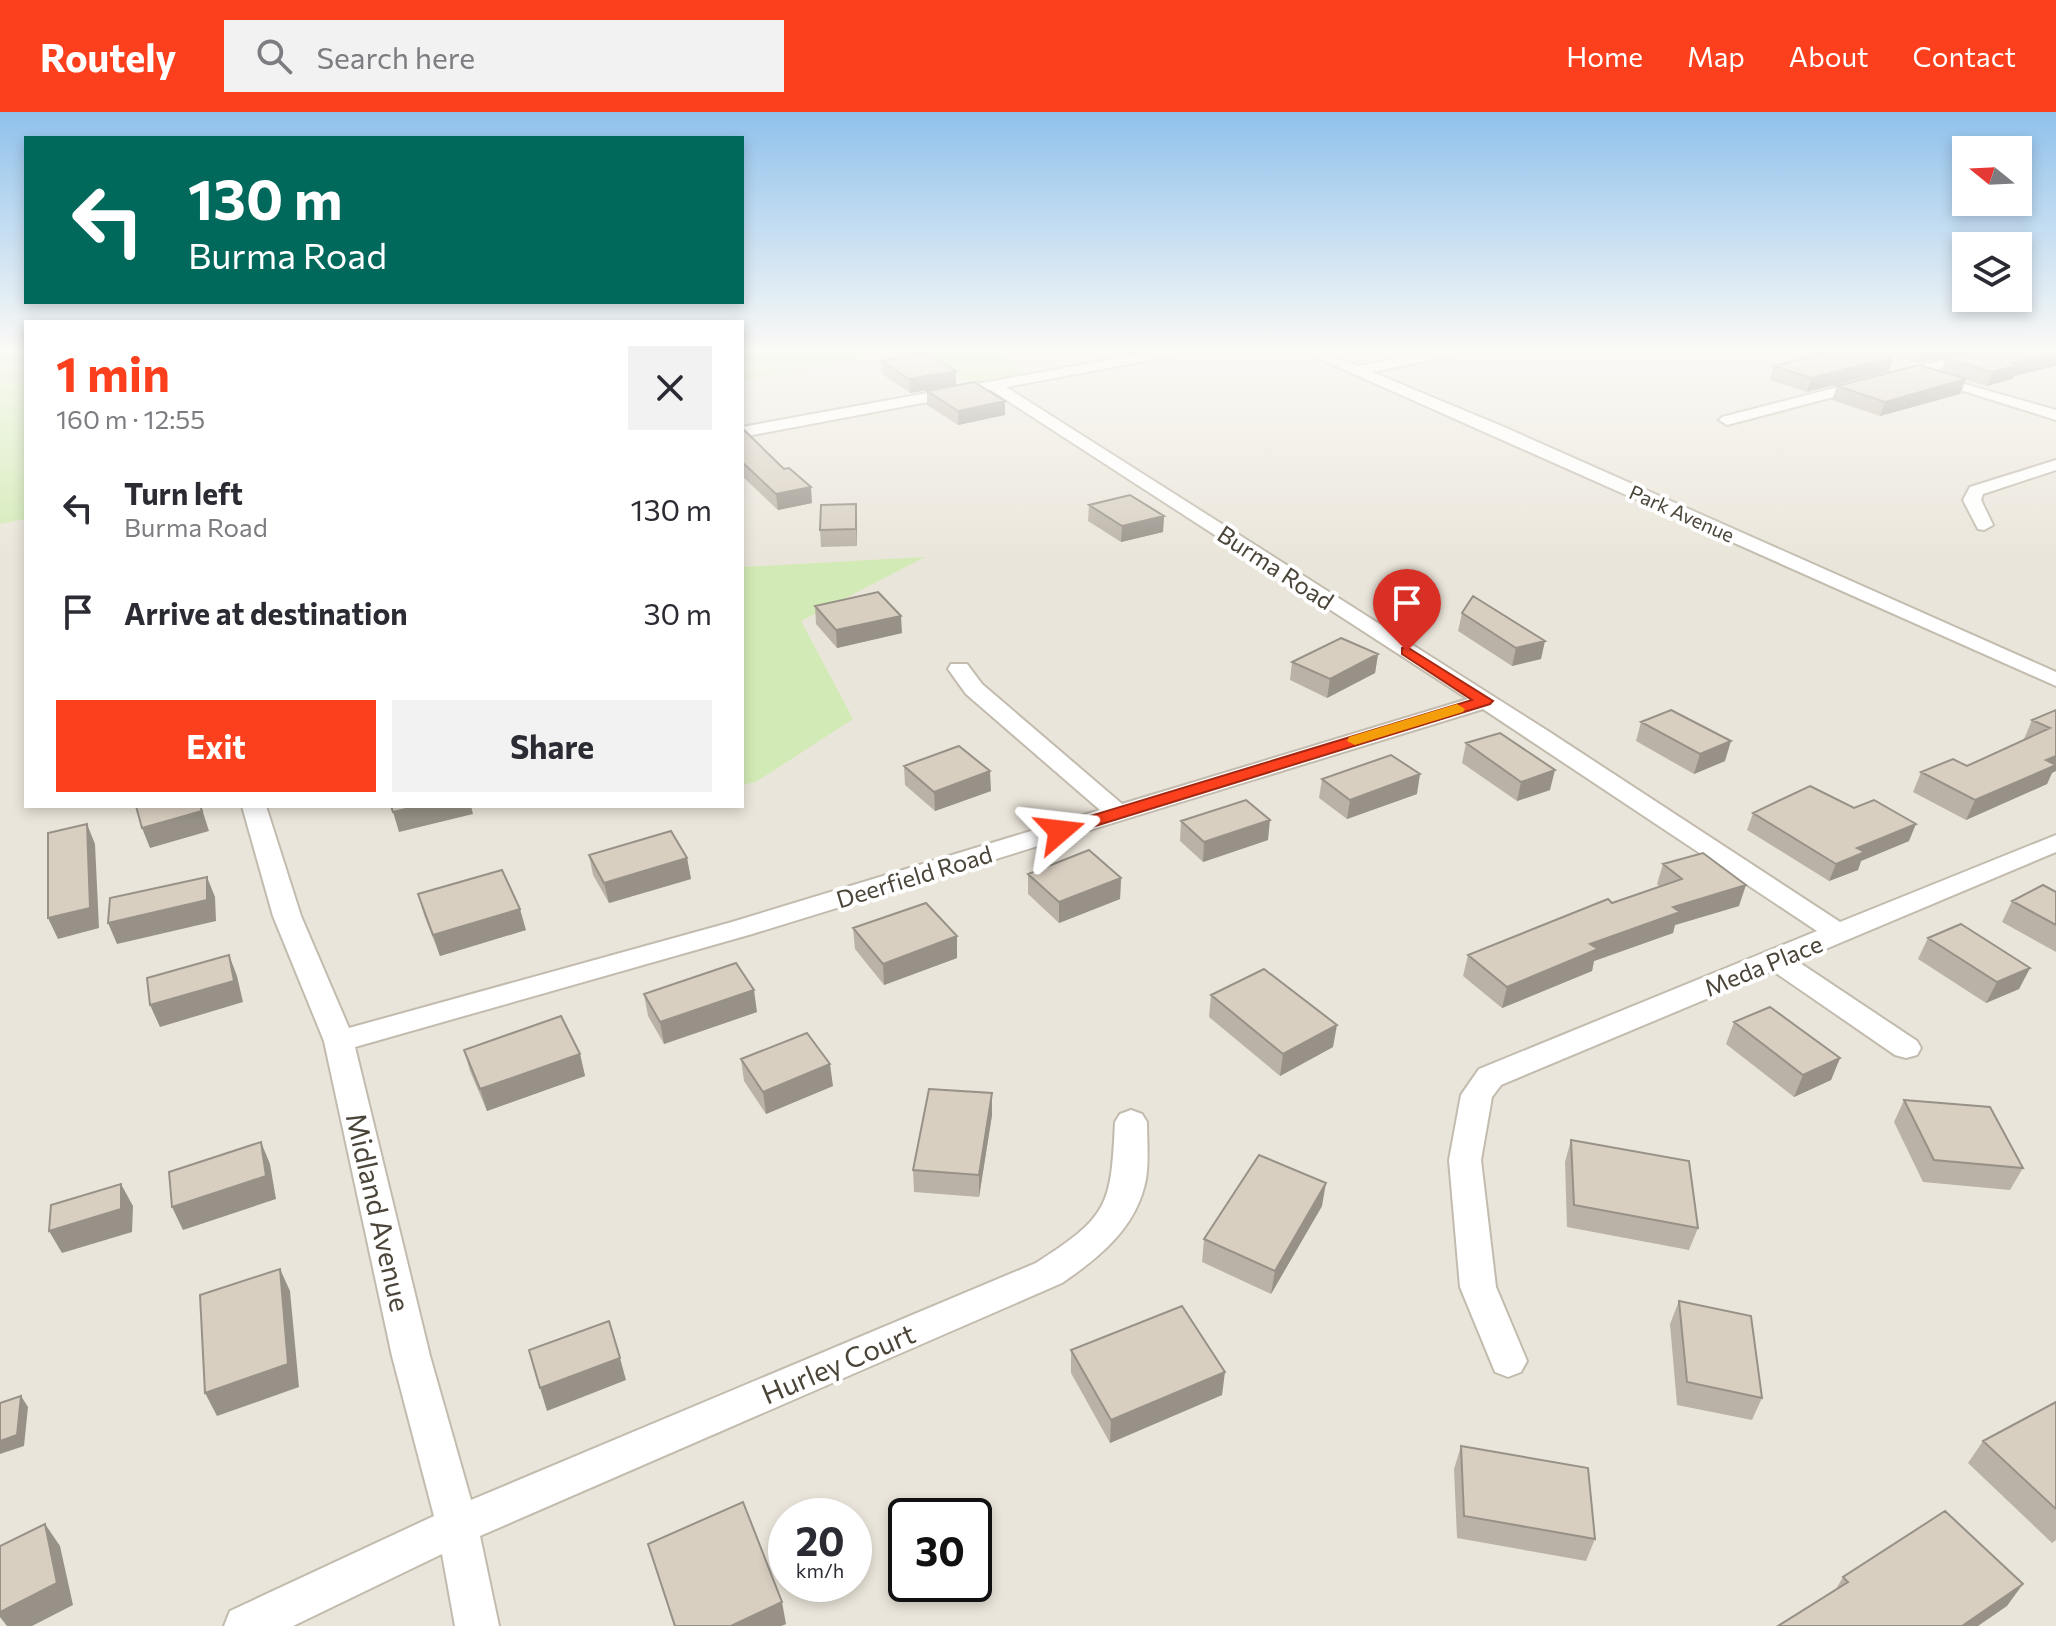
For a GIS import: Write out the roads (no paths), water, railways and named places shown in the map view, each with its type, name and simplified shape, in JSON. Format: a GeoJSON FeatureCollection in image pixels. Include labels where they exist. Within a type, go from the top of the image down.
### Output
{"type":"FeatureCollection","features":[{"type":"Feature","properties":{"kind":"street"},"geometry":{"type":"LineString","coordinates":[[744,432],[803,421]]}},
{"type":"Feature","properties":{"kind":"street","name":"Burma Road"},"geometry":{"type":"LineString","coordinates":[[1049,421],[1840,934]]}},
{"type":"Feature","properties":{"kind":"street","name":"Park Avenue"},"geometry":{"type":"LineString","coordinates":[[1476,421],[2056,680]]}},
{"type":"Feature","properties":{"kind":"street"},"geometry":{"type":"LineString","coordinates":[[1984,525],[1972,500],[1976,491],[2056,465]]}},
{"type":"Feature","properties":{"kind":"street"},"geometry":{"type":"LineString","coordinates":[[959,669],[974,689],[1118,813]]}},
{"type":"Feature","properties":{"kind":"street","name":"Deerfield Road"},"geometry":{"type":"LineString","coordinates":[[339,1041],[742,928],[1485,701]]}},
{"type":"Feature","properties":{"kind":"street","name":"Midland Avenue"},"geometry":{"type":"LineString","coordinates":[[255,808],[287,916],[339,1041],[411,1356],[457,1526],[477,1626]]}},
{"type":"Feature","properties":{"kind":"street","name":"Meda Place"},"geometry":{"type":"LineString","coordinates":[[1508,1361],[1478,1287],[1465,1160],[1477,1095],[1490,1077],[2052,850]]}},
{"type":"Feature","properties":{"kind":"street"},"geometry":{"type":"LineString","coordinates":[[1777,960],[1906,1048]]}},
{"type":"Feature","properties":{"kind":"street","name":"Hurley Court"},"geometry":{"type":"LineString","coordinates":[[246,1626],[457,1526],[1049,1273],[1085,1250],[1115,1217],[1129,1180],[1131,1122]]}}]}
